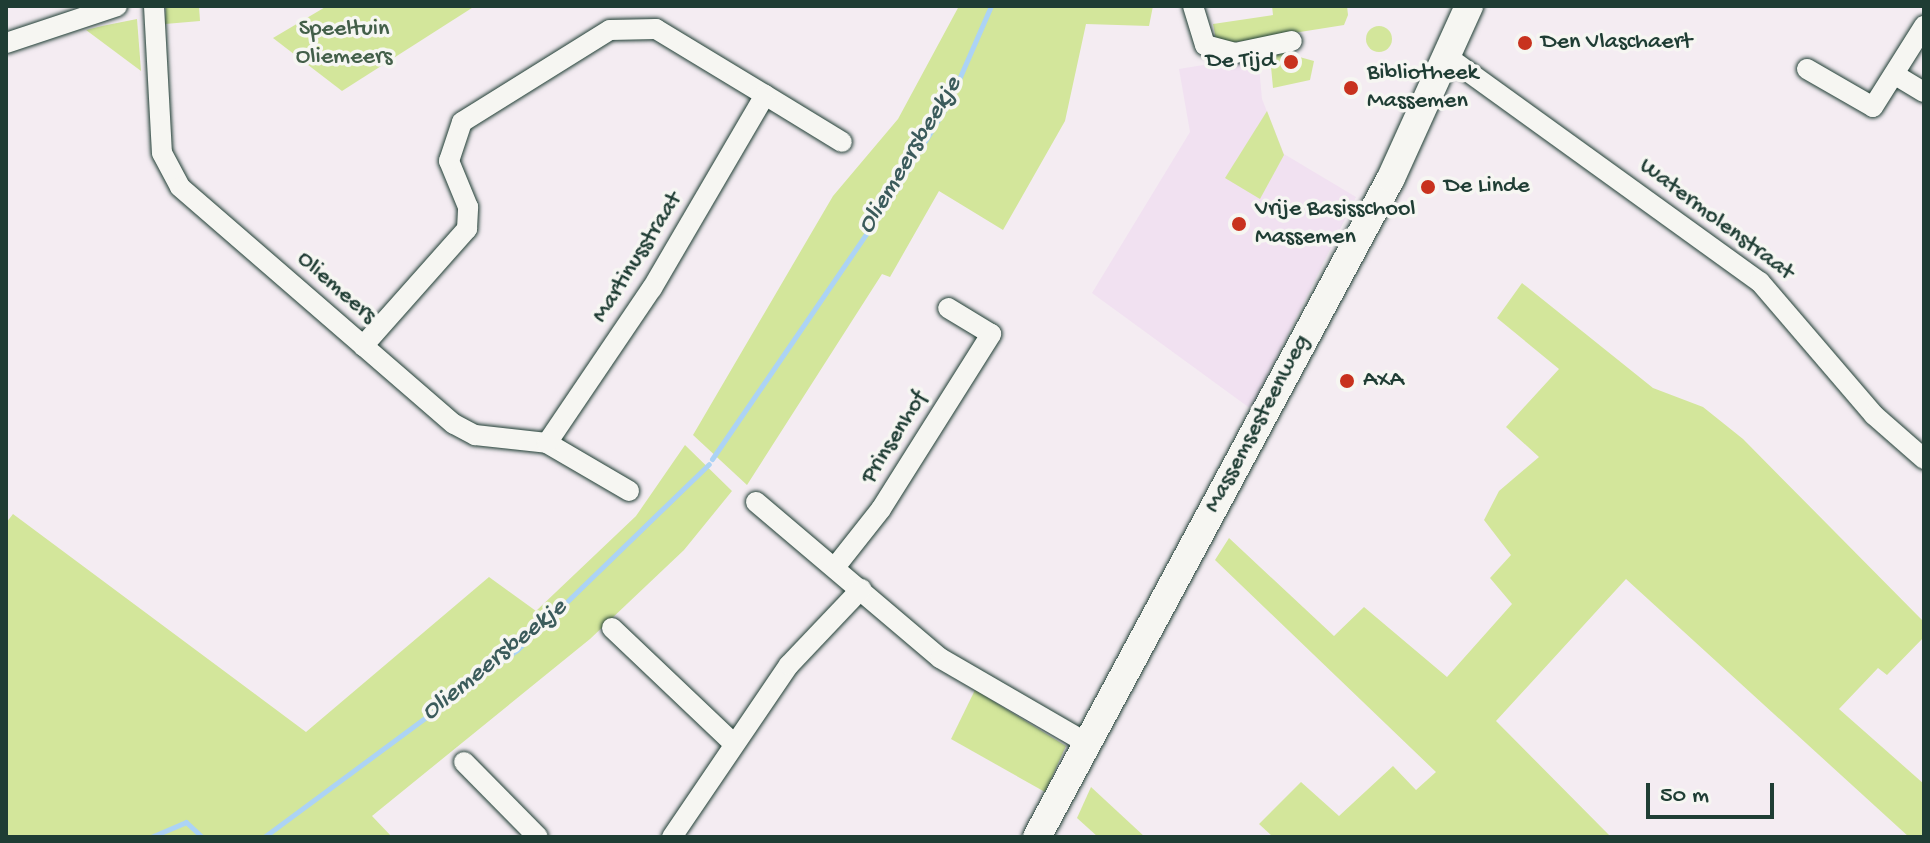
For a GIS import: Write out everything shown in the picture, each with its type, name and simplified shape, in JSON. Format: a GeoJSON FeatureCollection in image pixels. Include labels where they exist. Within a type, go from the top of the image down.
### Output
{"type":"FeatureCollection","features":[{"type":"Feature","properties":{"kind":"main road","name":"Massemsesteenweg"},"geometry":{"type":"LineString","coordinates":[[1037,837],[1090,745],[1391,178],[1463,8]]}},
{"type":"Feature","properties":{"kind":"street"},"geometry":{"type":"LineString","coordinates":[[6,43],[117,6]]}},
{"type":"Feature","properties":{"kind":"street","name":"Oliemeers"},"geometry":{"type":"LineString","coordinates":[[154,6],[162,153],[180,187],[454,424],[475,435],[547,443],[629,491]]}},
{"type":"Feature","properties":{"kind":"street"},"geometry":{"type":"LineString","coordinates":[[1193,6],[1205,45],[1235,53],[1292,41]]}},
{"type":"Feature","properties":{"kind":"street"},"geometry":{"type":"LineString","coordinates":[[363,346],[467,229],[468,207],[449,161],[462,122],[626,15],[656,29],[842,142]]}},
{"type":"Feature","properties":{"kind":"street"},"geometry":{"type":"LineString","coordinates":[[1807,69],[1873,107],[1897,76],[1924,26]]}},
{"type":"Feature","properties":{"kind":"street","name":"Watermolenstraat"},"geometry":{"type":"LineString","coordinates":[[1445,55],[1760,282],[1874,415],[1924,459]]}},
{"type":"Feature","properties":{"kind":"street"},"geometry":{"type":"LineString","coordinates":[[1897,76],[1924,92]]}},
{"type":"Feature","properties":{"kind":"street","name":"Martinusstraat"},"geometry":{"type":"LineString","coordinates":[[547,443],[644,301],[765,95]]}},
{"type":"Feature","properties":{"kind":"street","name":"Prinsenhof"},"geometry":{"type":"LineString","coordinates":[[836,566],[881,509],[991,334],[948,308]]}},
{"type":"Feature","properties":{"kind":"street"},"geometry":{"type":"LineString","coordinates":[[756,502],[836,566],[940,658],[1090,745]]}},
{"type":"Feature","properties":{"kind":"street"},"geometry":{"type":"LineString","coordinates":[[672,837],[731,741],[789,665],[861,589]]}},
{"type":"Feature","properties":{"kind":"street"},"geometry":{"type":"LineString","coordinates":[[612,628],[731,741]]}},
{"type":"Feature","properties":{"kind":"street"},"geometry":{"type":"LineString","coordinates":[[464,762],[538,837]]}},
{"type":"Feature","properties":{"kind":"shaded area","name":"Vrije Basisschool Massemen"},"geometry":{"type":"Polygon","coordinates":[[[1258,56],[1262,99],[1284,154],[1356,197],[1251,409],[1092,293],[1190,132],[1179,69],[1258,56]]]}},
{"type":"Feature","properties":{"kind":"green space"},"geometry":{"type":"Polygon","coordinates":[[[166,6],[199,6],[200,21],[165,24],[166,6]]]}},
{"type":"Feature","properties":{"kind":"green space","name":"Speeltuin Oliemeers"},"geometry":{"type":"Polygon","coordinates":[[[327,6],[475,6],[342,91],[273,38],[327,6]]]}},
{"type":"Feature","properties":{"kind":"green space"},"geometry":{"type":"Polygon","coordinates":[[[959,6],[1153,6],[1149,26],[1086,24],[1065,121],[1003,230],[939,191],[890,277],[882,274],[747,485],[693,435],[833,196],[898,119],[959,6]]]}},
{"type":"Feature","properties":{"kind":"green space"},"geometry":{"type":"Polygon","coordinates":[[[1272,6],[1347,6],[1348,15],[1344,25],[1217,45],[1213,24],[1273,15],[1272,6]]]}},
{"type":"Feature","properties":{"kind":"green space"},"geometry":{"type":"Polygon","coordinates":[[[137,19],[141,71],[86,30],[102,26],[137,19]]]}},
{"type":"Feature","properties":{"kind":"green space"},"geometry":{"type":"Polygon","coordinates":[[[1379,26],[1388,30],[1392,39],[1388,48],[1379,52],[1370,48],[1366,39],[1370,30],[1379,26]]]}},
{"type":"Feature","properties":{"kind":"green space"},"geometry":{"type":"Polygon","coordinates":[[[1285,53],[1314,61],[1310,80],[1273,88],[1270,56],[1285,53]]]}},
{"type":"Feature","properties":{"kind":"green space"},"geometry":{"type":"Polygon","coordinates":[[[1267,111],[1284,155],[1260,199],[1225,178],[1267,111]]]}},
{"type":"Feature","properties":{"kind":"green space"},"geometry":{"type":"Polygon","coordinates":[[[1522,283],[1653,388],[1703,407],[1743,439],[1924,622],[1924,637],[1887,675],[1878,668],[1839,709],[1924,784],[1924,837],[1909,837],[1626,579],[1496,721],[1611,837],[1273,837],[1259,824],[1301,782],[1339,816],[1393,766],[1416,790],[1436,772],[1215,560],[1229,538],[1334,636],[1364,607],[1447,677],[1512,604],[1490,578],[1511,555],[1484,520],[1499,491],[1539,457],[1506,427],[1559,369],[1497,318],[1522,283]]]}},
{"type":"Feature","properties":{"kind":"green space"},"geometry":{"type":"Polygon","coordinates":[[[685,445],[732,491],[684,550],[590,639],[372,816],[392,837],[6,837],[6,523],[13,514],[306,732],[489,577],[536,611],[636,516],[685,445]]]}},
{"type":"Feature","properties":{"kind":"green space"},"geometry":{"type":"Polygon","coordinates":[[[975,690],[1066,746],[1045,792],[951,739],[975,690]]]}},
{"type":"Feature","properties":{"kind":"green space"},"geometry":{"type":"Polygon","coordinates":[[[1091,787],[1145,837],[1098,837],[1077,818],[1091,787]]]}},
{"type":"Feature","properties":{"kind":"waterway","name":"Oliemeersbeekje"},"geometry":{"type":"LineString","coordinates":[[712,459],[884,208],[949,102],[991,6]]}},
{"type":"Feature","properties":{"kind":"waterway","name":"Oliemeersbeekje"},"geometry":{"type":"LineString","coordinates":[[264,837],[517,650],[709,464]]}},
{"type":"Feature","properties":{"kind":"waterway","name":"Oliemeersbeekje"},"geometry":{"type":"LineString","coordinates":[[151,837],[186,822],[202,837]]}},
{"type":"Feature","properties":{"kind":"place","name":"Den Vlaschaert"},"geometry":{"type":"Point","coordinates":[1525,43]}},
{"type":"Feature","properties":{"kind":"place","name":"De Tijd"},"geometry":{"type":"Point","coordinates":[1291,62]}},
{"type":"Feature","properties":{"kind":"place","name":"Bibliotheek Massemen"},"geometry":{"type":"Point","coordinates":[1351,88]}},
{"type":"Feature","properties":{"kind":"place","name":"De Linde"},"geometry":{"type":"Point","coordinates":[1428,187]}},
{"type":"Feature","properties":{"kind":"place","name":"Vrije Basisschool Massemen"},"geometry":{"type":"Point","coordinates":[1239,224]}},
{"type":"Feature","properties":{"kind":"place","name":"AXA"},"geometry":{"type":"Point","coordinates":[1347,381]}}]}
